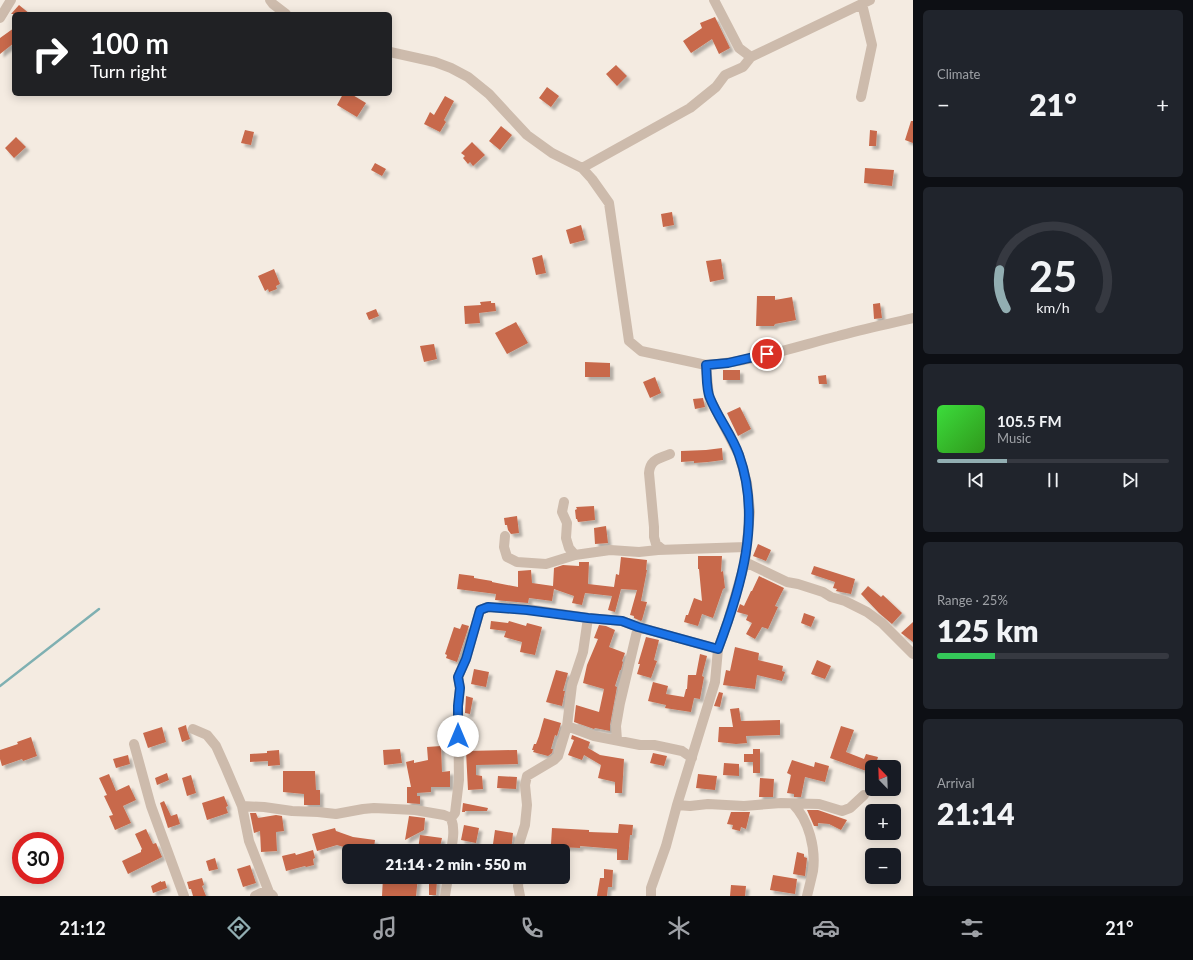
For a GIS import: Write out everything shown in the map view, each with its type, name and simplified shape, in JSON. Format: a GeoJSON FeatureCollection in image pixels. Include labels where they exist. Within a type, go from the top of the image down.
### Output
{"type":"FeatureCollection","features":[{"type":"Feature","properties":{"kind":"street"},"geometry":{"type":"LineString","coordinates":[[0,18],[11,0]]}},
{"type":"Feature","properties":{"kind":"street"},"geometry":{"type":"LineString","coordinates":[[270,0],[283,12]]}},
{"type":"Feature","properties":{"kind":"street"},"geometry":{"type":"LineString","coordinates":[[714,0],[739,48],[751,57]]}},
{"type":"Feature","properties":{"kind":"street"},"geometry":{"type":"LineString","coordinates":[[582,168],[690,108],[716,87],[725,76],[743,67],[751,57],[866,2],[872,45],[861,97]]}},
{"type":"Feature","properties":{"kind":"street"},"geometry":{"type":"LineString","coordinates":[[392,52],[440,64],[468,77],[489,94],[527,135],[552,152],[582,168],[592,179],[609,203],[629,341],[641,351],[706,365],[728,363],[858,330],[913,318]]}},
{"type":"Feature","properties":{"kind":"street"},"geometry":{"type":"LineString","coordinates":[[651,896],[651,888],[666,846],[715,682],[718,649],[728,621],[745,562],[750,512],[747,483],[739,454],[709,397],[706,365]]}},
{"type":"Feature","properties":{"kind":"street"},"geometry":{"type":"LineString","coordinates":[[663,550],[656,544],[654,537],[649,473],[650,466],[654,461],[670,454]]}},
{"type":"Feature","properties":{"kind":"street"},"geometry":{"type":"LineString","coordinates":[[564,502],[562,512],[567,523],[566,538],[569,548],[575,555]]}},
{"type":"Feature","properties":{"kind":"street"},"geometry":{"type":"LineString","coordinates":[[505,536],[504,547],[507,557],[517,562],[546,564],[575,555],[610,550],[639,552],[746,547]]}},
{"type":"Feature","properties":{"kind":"street"},"geometry":{"type":"LineString","coordinates":[[745,562],[757,566],[787,582],[823,592],[831,597],[846,601],[867,612],[886,627],[913,654]]}},
{"type":"Feature","properties":{"kind":"street"},"geometry":{"type":"LineString","coordinates":[[450,818],[455,813],[459,780],[458,706],[460,688],[458,677],[466,659],[480,610],[488,607],[527,610],[622,621],[638,627],[718,649]]}},
{"type":"Feature","properties":{"kind":"street"},"geometry":{"type":"LineString","coordinates":[[519,844],[525,825],[527,805],[525,785],[527,776],[558,756],[567,726],[572,685],[583,652],[588,618]]}},
{"type":"Feature","properties":{"kind":"street"},"geometry":{"type":"LineString","coordinates":[[617,740],[616,726],[620,703],[638,627]]}},
{"type":"Feature","properties":{"kind":"street"},"geometry":{"type":"LineString","coordinates":[[567,726],[594,736],[640,745],[654,745],[682,751],[692,758]]}},
{"type":"Feature","properties":{"kind":"street"},"geometry":{"type":"LineString","coordinates":[[193,729],[207,735],[216,746],[242,806],[249,841],[271,894],[261,893],[254,896]]}},
{"type":"Feature","properties":{"kind":"street"},"geometry":{"type":"LineString","coordinates":[[134,744],[151,806],[184,896]]}},
{"type":"Feature","properties":{"kind":"street"},"geometry":{"type":"LineString","coordinates":[[677,805],[690,806],[708,804],[744,806],[819,804],[842,811],[850,808],[864,795]]}},
{"type":"Feature","properties":{"kind":"street"},"geometry":{"type":"LineString","coordinates":[[793,804],[800,811],[811,839],[813,870],[807,896]]}},
{"type":"Feature","properties":{"kind":"street"},"geometry":{"type":"LineString","coordinates":[[242,806],[336,814],[374,808],[415,810],[444,815],[450,818],[453,824],[454,832],[452,844]]}},
{"type":"Feature","properties":{"kind":"street"},"geometry":{"type":"LineString","coordinates":[[446,896],[447,884]]}},
{"type":"Feature","properties":{"kind":"street"},"geometry":{"type":"LineString","coordinates":[[518,884],[520,896]]}},
{"type":"Feature","properties":{"kind":"building"},"geometry":{"type":"Polygon","coordinates":[[[19,5],[28,12],[13,12],[19,5]]]}},
{"type":"Feature","properties":{"kind":"building"},"geometry":{"type":"Polygon","coordinates":[[[715,17],[730,48],[719,54],[712,39],[691,53],[683,41],[702,28],[700,23],[715,17]]]}},
{"type":"Feature","properties":{"kind":"building"},"geometry":{"type":"Polygon","coordinates":[[[12,29],[12,45],[0,54],[0,38],[12,29]]]}},
{"type":"Feature","properties":{"kind":"building"},"geometry":{"type":"Polygon","coordinates":[[[616,65],[627,76],[617,86],[606,74],[616,65]]]}},
{"type":"Feature","properties":{"kind":"building"},"geometry":{"type":"Polygon","coordinates":[[[547,87],[559,96],[551,107],[539,98],[547,87]]]}},
{"type":"Feature","properties":{"kind":"building"},"geometry":{"type":"Polygon","coordinates":[[[342,96],[354,96],[366,103],[357,117],[337,105],[342,96]]]}},
{"type":"Feature","properties":{"kind":"building"},"geometry":{"type":"Polygon","coordinates":[[[445,96],[454,101],[444,120],[446,122],[440,132],[424,124],[430,112],[434,115],[445,96]]]}},
{"type":"Feature","properties":{"kind":"building"},"geometry":{"type":"Polygon","coordinates":[[[911,121],[913,121],[913,143],[905,140],[911,121]]]}},
{"type":"Feature","properties":{"kind":"building"},"geometry":{"type":"Polygon","coordinates":[[[501,126],[512,135],[500,150],[489,141],[501,126]]]}},
{"type":"Feature","properties":{"kind":"building"},"geometry":{"type":"Polygon","coordinates":[[[245,130],[254,132],[251,145],[241,143],[245,130]]]}},
{"type":"Feature","properties":{"kind":"building"},"geometry":{"type":"Polygon","coordinates":[[[870,130],[877,131],[876,146],[869,146],[870,130]]]}},
{"type":"Feature","properties":{"kind":"building"},"geometry":{"type":"Polygon","coordinates":[[[16,137],[26,147],[14,158],[5,148],[16,137]]]}},
{"type":"Feature","properties":{"kind":"building"},"geometry":{"type":"Polygon","coordinates":[[[472,142],[485,155],[473,166],[470,162],[468,164],[463,158],[465,156],[461,153],[472,142]]]}},
{"type":"Feature","properties":{"kind":"building"},"geometry":{"type":"Polygon","coordinates":[[[375,163],[386,169],[382,176],[371,170],[375,163]]]}},
{"type":"Feature","properties":{"kind":"building"},"geometry":{"type":"Polygon","coordinates":[[[865,168],[894,170],[892,186],[864,183],[865,168]]]}},
{"type":"Feature","properties":{"kind":"building"},"geometry":{"type":"Polygon","coordinates":[[[672,212],[674,225],[663,227],[661,214],[672,212]]]}},
{"type":"Feature","properties":{"kind":"building"},"geometry":{"type":"Polygon","coordinates":[[[581,225],[585,240],[570,244],[566,230],[581,225]]]}},
{"type":"Feature","properties":{"kind":"building"},"geometry":{"type":"Polygon","coordinates":[[[542,255],[546,273],[536,275],[532,258],[542,255]]]}},
{"type":"Feature","properties":{"kind":"building"},"geometry":{"type":"Polygon","coordinates":[[[721,259],[724,279],[710,282],[706,261],[721,259]]]}},
{"type":"Feature","properties":{"kind":"building"},"geometry":{"type":"Polygon","coordinates":[[[274,269],[280,284],[276,286],[277,289],[269,292],[268,289],[265,291],[258,276],[274,269]]]}},
{"type":"Feature","properties":{"kind":"building"},"geometry":{"type":"Polygon","coordinates":[[[757,296],[775,296],[775,300],[792,297],[796,320],[775,324],[774,326],[756,326],[757,296]]]}},
{"type":"Feature","properties":{"kind":"building"},"geometry":{"type":"Polygon","coordinates":[[[491,301],[491,303],[495,303],[496,311],[479,313],[480,323],[465,324],[464,306],[481,305],[480,302],[491,301]]]}},
{"type":"Feature","properties":{"kind":"building"},"geometry":{"type":"Polygon","coordinates":[[[880,303],[882,318],[874,319],[873,304],[880,303]]]}},
{"type":"Feature","properties":{"kind":"building"},"geometry":{"type":"Polygon","coordinates":[[[376,309],[379,316],[369,320],[366,313],[376,309]]]}},
{"type":"Feature","properties":{"kind":"building"},"geometry":{"type":"Polygon","coordinates":[[[516,322],[528,343],[507,354],[495,333],[516,322]]]}},
{"type":"Feature","properties":{"kind":"building"},"geometry":{"type":"Polygon","coordinates":[[[434,344],[437,359],[424,362],[420,346],[434,344]]]}},
{"type":"Feature","properties":{"kind":"building"},"geometry":{"type":"Polygon","coordinates":[[[585,362],[610,363],[610,377],[585,377],[585,362]]]}},
{"type":"Feature","properties":{"kind":"building"},"geometry":{"type":"Polygon","coordinates":[[[723,370],[740,370],[740,380],[723,380],[723,370]]]}},
{"type":"Feature","properties":{"kind":"building"},"geometry":{"type":"Polygon","coordinates":[[[826,375],[827,384],[819,384],[818,376],[826,375]]]}},
{"type":"Feature","properties":{"kind":"building"},"geometry":{"type":"Polygon","coordinates":[[[655,377],[661,393],[650,398],[643,382],[655,377]]]}},
{"type":"Feature","properties":{"kind":"building"},"geometry":{"type":"Polygon","coordinates":[[[703,398],[705,407],[695,409],[693,399],[703,398]]]}},
{"type":"Feature","properties":{"kind":"building"},"geometry":{"type":"Polygon","coordinates":[[[740,407],[751,429],[738,436],[727,413],[740,407]]]}},
{"type":"Feature","properties":{"kind":"building"},"geometry":{"type":"Polygon","coordinates":[[[722,448],[723,460],[694,463],[694,461],[681,462],[681,451],[722,448]]]}},
{"type":"Feature","properties":{"kind":"building"},"geometry":{"type":"Polygon","coordinates":[[[594,506],[595,520],[578,522],[576,519],[576,507],[594,506]]]}},
{"type":"Feature","properties":{"kind":"building"},"geometry":{"type":"Polygon","coordinates":[[[517,516],[519,533],[511,534],[507,525],[505,525],[504,518],[517,516]]]}},
{"type":"Feature","properties":{"kind":"building"},"geometry":{"type":"Polygon","coordinates":[[[606,526],[608,543],[595,544],[594,528],[606,526]]]}},
{"type":"Feature","properties":{"kind":"building"},"geometry":{"type":"Polygon","coordinates":[[[758,544],[771,550],[766,561],[753,556],[758,544]]]}},
{"type":"Feature","properties":{"kind":"building"},"geometry":{"type":"Polygon","coordinates":[[[698,556],[722,556],[721,572],[723,571],[725,588],[723,589],[713,618],[702,614],[698,626],[684,622],[694,598],[702,601],[698,556]]]}},
{"type":"Feature","properties":{"kind":"building"},"geometry":{"type":"Polygon","coordinates":[[[621,557],[647,560],[647,570],[641,601],[647,602],[641,621],[630,615],[637,590],[621,589],[615,612],[608,610],[612,596],[585,593],[582,605],[572,603],[574,596],[554,589],[552,601],[529,598],[528,603],[495,600],[496,594],[457,589],[459,574],[474,576],[474,578],[518,587],[518,571],[531,570],[532,583],[553,586],[554,568],[563,565],[579,566],[579,562],[589,562],[588,584],[614,587],[616,574],[619,575],[621,557]]]}},
{"type":"Feature","properties":{"kind":"building"},"geometry":{"type":"Polygon","coordinates":[[[814,566],[855,579],[851,594],[836,591],[837,589],[833,588],[835,582],[811,574],[814,566]]]}},
{"type":"Feature","properties":{"kind":"building"},"geometry":{"type":"Polygon","coordinates":[[[759,576],[784,588],[775,606],[778,607],[768,629],[762,627],[755,639],[746,634],[752,623],[746,620],[748,615],[737,612],[740,604],[744,606],[759,576]]]}},
{"type":"Feature","properties":{"kind":"building"},"geometry":{"type":"Polygon","coordinates":[[[868,586],[881,597],[883,595],[902,613],[892,624],[861,594],[868,586]]]}},
{"type":"Feature","properties":{"kind":"building"},"geometry":{"type":"Polygon","coordinates":[[[804,613],[815,617],[811,627],[801,623],[804,613]]]}},
{"type":"Feature","properties":{"kind":"building"},"geometry":{"type":"Polygon","coordinates":[[[491,621],[508,623],[509,621],[526,626],[527,623],[542,627],[535,655],[520,652],[522,642],[504,637],[506,631],[490,629],[491,621]]]}},
{"type":"Feature","properties":{"kind":"building"},"geometry":{"type":"Polygon","coordinates":[[[913,622],[913,642],[901,633],[913,622]]]}},
{"type":"Feature","properties":{"kind":"building"},"geometry":{"type":"Polygon","coordinates":[[[462,624],[469,626],[457,662],[446,658],[447,655],[445,654],[454,627],[460,629],[462,624]]]}},
{"type":"Feature","properties":{"kind":"building"},"geometry":{"type":"Polygon","coordinates":[[[599,625],[615,630],[609,647],[625,653],[615,686],[617,687],[610,731],[594,729],[574,722],[576,705],[599,712],[604,689],[583,683],[587,665],[598,639],[594,638],[599,625]]]}},
{"type":"Feature","properties":{"kind":"building"},"geometry":{"type":"Polygon","coordinates":[[[646,637],[659,640],[654,660],[657,661],[651,678],[637,674],[640,664],[638,664],[646,637]]]}},
{"type":"Feature","properties":{"kind":"building"},"geometry":{"type":"Polygon","coordinates":[[[735,647],[759,653],[758,660],[783,666],[782,671],[785,672],[782,681],[757,675],[755,689],[723,685],[726,670],[730,671],[735,647]]]}},
{"type":"Feature","properties":{"kind":"building"},"geometry":{"type":"Polygon","coordinates":[[[700,654],[707,656],[702,676],[704,677],[700,699],[694,698],[691,712],[665,708],[666,705],[648,701],[653,682],[668,686],[666,694],[684,697],[687,689],[688,675],[696,675],[700,654]]]}},
{"type":"Feature","properties":{"kind":"building"},"geometry":{"type":"Polygon","coordinates":[[[817,660],[831,666],[825,679],[811,674],[817,660]]]}},
{"type":"Feature","properties":{"kind":"building"},"geometry":{"type":"Polygon","coordinates":[[[474,669],[489,672],[486,687],[471,684],[474,669]]]}},
{"type":"Feature","properties":{"kind":"building"},"geometry":{"type":"Polygon","coordinates":[[[556,670],[568,673],[563,691],[565,691],[562,706],[546,702],[556,670]]]}},
{"type":"Feature","properties":{"kind":"building"},"geometry":{"type":"Polygon","coordinates":[[[719,692],[723,693],[720,707],[714,706],[719,692]]]}},
{"type":"Feature","properties":{"kind":"building"},"geometry":{"type":"Polygon","coordinates":[[[466,696],[473,698],[470,714],[465,713],[466,696]]]}},
{"type":"Feature","properties":{"kind":"building"},"geometry":{"type":"Polygon","coordinates":[[[739,708],[741,721],[780,720],[780,735],[746,736],[747,743],[736,744],[718,742],[719,727],[733,727],[730,709],[739,708]]]}},
{"type":"Feature","properties":{"kind":"building"},"geometry":{"type":"Polygon","coordinates":[[[544,718],[561,723],[557,736],[555,735],[551,749],[553,749],[552,753],[548,756],[533,752],[534,750],[532,750],[539,736],[544,718]]]}},
{"type":"Feature","properties":{"kind":"building"},"geometry":{"type":"Polygon","coordinates":[[[186,725],[190,739],[182,742],[178,728],[186,725]]]}},
{"type":"Feature","properties":{"kind":"building"},"geometry":{"type":"Polygon","coordinates":[[[841,726],[854,730],[846,752],[864,759],[866,754],[878,757],[877,760],[865,760],[865,770],[830,758],[841,726]]]}},
{"type":"Feature","properties":{"kind":"building"},"geometry":{"type":"Polygon","coordinates":[[[162,727],[166,742],[148,748],[143,733],[162,727]]]}},
{"type":"Feature","properties":{"kind":"building"},"geometry":{"type":"Polygon","coordinates":[[[572,735],[590,742],[588,748],[600,755],[624,759],[622,793],[615,793],[615,782],[598,778],[601,765],[584,755],[582,760],[568,755],[574,740],[571,739],[572,735]]]}},
{"type":"Feature","properties":{"kind":"building"},"geometry":{"type":"Polygon","coordinates":[[[31,737],[37,756],[23,761],[22,759],[2,766],[0,750],[18,744],[17,742],[31,737]]]}},
{"type":"Feature","properties":{"kind":"building"},"geometry":{"type":"Polygon","coordinates":[[[441,746],[442,772],[450,771],[450,787],[431,787],[431,792],[417,793],[417,796],[420,796],[420,804],[407,803],[407,787],[411,787],[406,762],[414,760],[414,763],[428,760],[427,747],[441,746]]]}},
{"type":"Feature","properties":{"kind":"building"},"geometry":{"type":"Polygon","coordinates":[[[400,749],[402,763],[384,765],[383,750],[400,749]]]}},
{"type":"Feature","properties":{"kind":"building"},"geometry":{"type":"Polygon","coordinates":[[[753,749],[760,749],[760,773],[753,773],[753,762],[744,762],[744,754],[753,754],[753,749]]]}},
{"type":"Feature","properties":{"kind":"building"},"geometry":{"type":"Polygon","coordinates":[[[279,750],[280,765],[268,766],[268,761],[250,762],[250,754],[267,753],[267,751],[279,750]]]}},
{"type":"Feature","properties":{"kind":"building"},"geometry":{"type":"Polygon","coordinates":[[[517,750],[518,764],[476,765],[476,775],[482,776],[483,789],[468,790],[466,751],[517,750]]]}},
{"type":"Feature","properties":{"kind":"building"},"geometry":{"type":"Polygon","coordinates":[[[653,753],[667,756],[664,766],[650,763],[653,753]]]}},
{"type":"Feature","properties":{"kind":"building"},"geometry":{"type":"Polygon","coordinates":[[[128,755],[130,764],[116,768],[113,759],[128,755]]]}},
{"type":"Feature","properties":{"kind":"building"},"geometry":{"type":"Polygon","coordinates":[[[792,760],[814,767],[815,762],[829,766],[825,782],[805,777],[801,797],[794,797],[794,794],[787,793],[791,775],[787,773],[792,760]]]}},
{"type":"Feature","properties":{"kind":"building"},"geometry":{"type":"Polygon","coordinates":[[[724,763],[739,764],[739,776],[723,775],[724,763]]]}},
{"type":"Feature","properties":{"kind":"building"},"geometry":{"type":"Polygon","coordinates":[[[283,771],[315,771],[316,790],[320,790],[320,805],[304,805],[304,794],[283,792],[283,771]]]}},
{"type":"Feature","properties":{"kind":"building"},"geometry":{"type":"Polygon","coordinates":[[[167,773],[169,780],[157,785],[155,778],[167,773]]]}},
{"type":"Feature","properties":{"kind":"building"},"geometry":{"type":"Polygon","coordinates":[[[109,774],[116,791],[129,785],[136,800],[123,806],[131,823],[115,830],[109,816],[113,815],[104,796],[107,795],[99,778],[109,774]]]}},
{"type":"Feature","properties":{"kind":"building"},"geometry":{"type":"Polygon","coordinates":[[[698,774],[717,776],[715,790],[696,788],[698,774]]]}},
{"type":"Feature","properties":{"kind":"building"},"geometry":{"type":"Polygon","coordinates":[[[191,775],[196,793],[187,796],[182,778],[191,775]]]}},
{"type":"Feature","properties":{"kind":"building"},"geometry":{"type":"Polygon","coordinates":[[[498,776],[517,777],[516,789],[497,788],[498,776]]]}},
{"type":"Feature","properties":{"kind":"building"},"geometry":{"type":"Polygon","coordinates":[[[760,778],[774,779],[773,797],[759,797],[760,778]]]}},
{"type":"Feature","properties":{"kind":"building"},"geometry":{"type":"Polygon","coordinates":[[[224,796],[228,806],[226,807],[228,813],[207,820],[202,803],[224,796]]]}},
{"type":"Feature","properties":{"kind":"building"},"geometry":{"type":"Polygon","coordinates":[[[164,801],[171,816],[177,814],[180,824],[168,828],[160,803],[164,801]]]}},
{"type":"Feature","properties":{"kind":"building"},"geometry":{"type":"Polygon","coordinates":[[[463,803],[488,808],[487,811],[462,812],[463,803]]]}},
{"type":"Feature","properties":{"kind":"building"},"geometry":{"type":"Polygon","coordinates":[[[807,810],[818,810],[847,820],[841,830],[829,824],[818,823],[818,826],[814,826],[807,810]]]}},
{"type":"Feature","properties":{"kind":"building"},"geometry":{"type":"Polygon","coordinates":[[[731,812],[750,812],[746,829],[741,827],[740,831],[732,829],[733,825],[727,824],[731,812]]]}},
{"type":"Feature","properties":{"kind":"building"},"geometry":{"type":"Polygon","coordinates":[[[250,813],[256,813],[258,818],[276,815],[282,816],[284,831],[276,832],[277,851],[261,852],[260,831],[254,833],[250,813]]]}},
{"type":"Feature","properties":{"kind":"building"},"geometry":{"type":"Polygon","coordinates":[[[409,816],[425,818],[424,830],[405,840],[409,816]]]}},
{"type":"Feature","properties":{"kind":"building"},"geometry":{"type":"Polygon","coordinates":[[[619,824],[633,825],[632,835],[630,835],[628,860],[617,860],[617,849],[580,846],[580,848],[570,848],[570,844],[551,844],[552,828],[618,833],[619,824]]]}},
{"type":"Feature","properties":{"kind":"building"},"geometry":{"type":"Polygon","coordinates":[[[464,825],[479,828],[476,843],[461,840],[464,825]]]}},
{"type":"Feature","properties":{"kind":"building"},"geometry":{"type":"Polygon","coordinates":[[[335,828],[336,831],[353,837],[375,840],[374,844],[342,844],[342,847],[337,845],[317,851],[312,834],[335,828]]]}},
{"type":"Feature","properties":{"kind":"building"},"geometry":{"type":"Polygon","coordinates":[[[146,829],[153,844],[156,843],[162,857],[128,874],[122,861],[141,852],[142,849],[135,834],[146,829]]]}},
{"type":"Feature","properties":{"kind":"building"},"geometry":{"type":"Polygon","coordinates":[[[495,830],[513,833],[512,844],[493,844],[495,830]]]}},
{"type":"Feature","properties":{"kind":"building"},"geometry":{"type":"Polygon","coordinates":[[[420,835],[442,838],[441,844],[419,844],[420,835]]]}},
{"type":"Feature","properties":{"kind":"building"},"geometry":{"type":"Polygon","coordinates":[[[313,850],[315,858],[313,859],[314,865],[286,871],[282,856],[295,853],[296,855],[313,850]]]}},
{"type":"Feature","properties":{"kind":"building"},"geometry":{"type":"Polygon","coordinates":[[[797,852],[804,854],[804,857],[807,858],[805,876],[793,874],[797,852]]]}},
{"type":"Feature","properties":{"kind":"building"},"geometry":{"type":"Polygon","coordinates":[[[215,858],[218,869],[209,871],[206,861],[215,858]]]}},
{"type":"Feature","properties":{"kind":"building"},"geometry":{"type":"Polygon","coordinates":[[[250,865],[256,883],[243,887],[237,869],[250,865]]]}},
{"type":"Feature","properties":{"kind":"building"},"geometry":{"type":"Polygon","coordinates":[[[604,869],[613,870],[612,887],[608,887],[607,896],[597,896],[600,878],[604,878],[604,869]]]}},
{"type":"Feature","properties":{"kind":"building"},"geometry":{"type":"Polygon","coordinates":[[[773,875],[797,879],[795,894],[770,890],[773,875]]]}},
{"type":"Feature","properties":{"kind":"building"},"geometry":{"type":"Polygon","coordinates":[[[202,878],[204,885],[202,886],[206,896],[193,896],[187,882],[202,878]]]}},
{"type":"Feature","properties":{"kind":"building"},"geometry":{"type":"Polygon","coordinates":[[[161,881],[165,881],[167,888],[153,893],[151,886],[161,881]]]}},
{"type":"Feature","properties":{"kind":"building"},"geometry":{"type":"Polygon","coordinates":[[[383,884],[417,884],[416,896],[382,896],[383,884]]]}},
{"type":"Feature","properties":{"kind":"building"},"geometry":{"type":"Polygon","coordinates":[[[429,884],[437,884],[436,895],[429,895],[429,884]]]}},
{"type":"Feature","properties":{"kind":"building"},"geometry":{"type":"Polygon","coordinates":[[[731,885],[746,886],[745,896],[730,896],[731,885]]]}},
{"type":"Feature","properties":{"kind":"waterway"},"geometry":{"type":"LineString","coordinates":[[0,686],[99,609]]}},
{"type":"Feature","properties":{"kind":"route"},"geometry":{"type":"LineString","coordinates":[[458,736],[458,706],[460,688],[458,677],[466,659],[478,622],[480,610],[488,607],[622,621],[638,627],[682,638],[703,646],[718,649],[728,621],[745,562],[750,512],[747,483],[739,454],[709,397],[706,365],[728,363],[767,354]]}}]}
